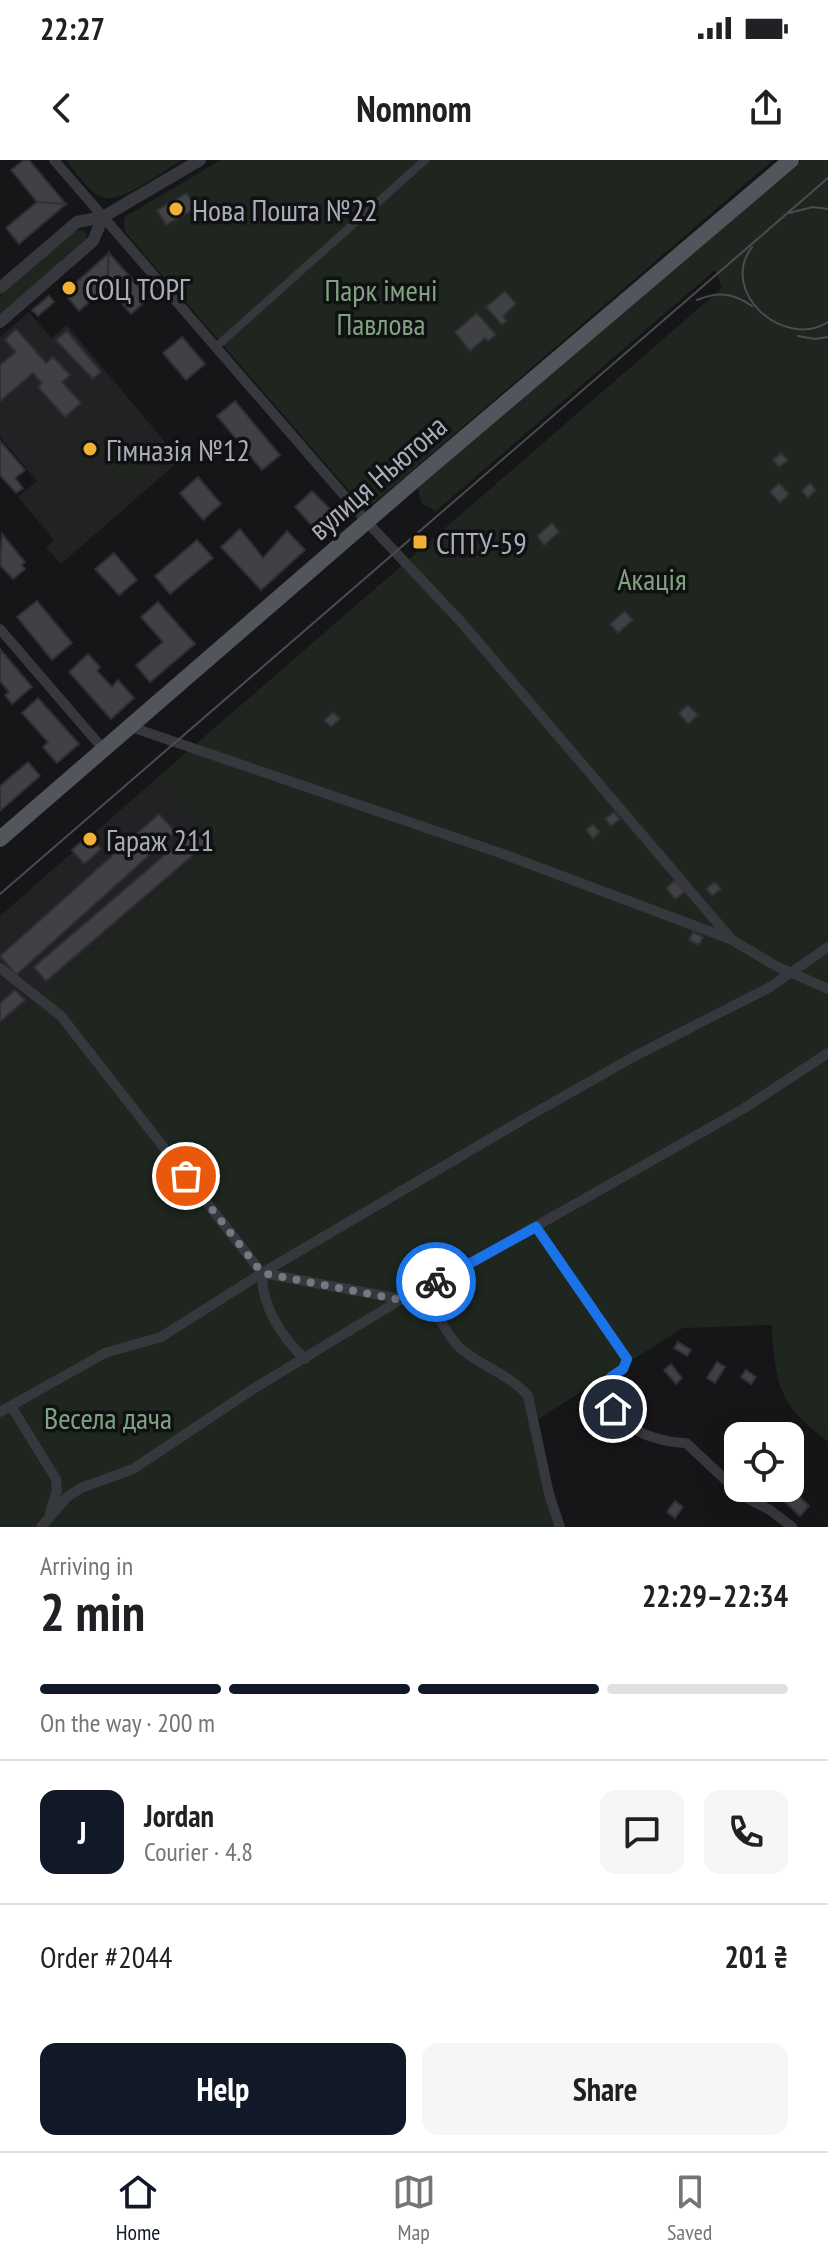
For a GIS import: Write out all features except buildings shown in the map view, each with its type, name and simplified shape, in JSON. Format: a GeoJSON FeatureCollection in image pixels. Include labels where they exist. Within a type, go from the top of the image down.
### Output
{"type":"FeatureCollection","features":[{"type":"Feature","properties":{"kind":"main road","name":"вулиця Ньютона"},"geometry":{"type":"LineString","coordinates":[[0,839],[791,160]]}},
{"type":"Feature","properties":{"kind":"street"},"geometry":{"type":"LineString","coordinates":[[54,160],[368,523],[462,623],[732,940]]}},
{"type":"Feature","properties":{"kind":"street"},"geometry":{"type":"LineString","coordinates":[[0,288],[77,222],[103,217],[200,160]]}},
{"type":"Feature","properties":{"kind":"street"},"geometry":{"type":"LineString","coordinates":[[216,347],[425,160]]}},
{"type":"Feature","properties":{"kind":"street"},"geometry":{"type":"LineString","coordinates":[[0,322],[93,241],[103,217]]}},
{"type":"Feature","properties":{"kind":"street"},"geometry":{"type":"LineString","coordinates":[[0,629],[104,750]]}},
{"type":"Feature","properties":{"kind":"street"},"geometry":{"type":"LineString","coordinates":[[131,727],[503,854],[732,940],[790,973],[828,989]]}},
{"type":"Feature","properties":{"kind":"street"},"geometry":{"type":"LineString","coordinates":[[0,1412],[105,1353],[161,1337],[262,1273],[529,1116],[728,1006],[770,987],[828,947]]}},
{"type":"Feature","properties":{"kind":"street"},"geometry":{"type":"LineString","coordinates":[[0,968],[61,1016],[262,1273],[265,1299],[273,1317],[305,1359]]}},
{"type":"Feature","properties":{"kind":"street"},"geometry":{"type":"LineString","coordinates":[[43,1524],[67,1497],[81,1488],[133,1469],[253,1389],[400,1300],[743,1109],[828,1053]]}},
{"type":"Feature","properties":{"kind":"street"},"geometry":{"type":"LineString","coordinates":[[536,1227],[627,1359],[623,1369],[611,1377],[607,1390],[613,1409],[633,1428],[672,1443],[686,1443],[743,1496],[770,1510],[792,1527]]}},
{"type":"Feature","properties":{"kind":"street"},"geometry":{"type":"LineString","coordinates":[[262,1273],[428,1304],[458,1345],[519,1385],[528,1396],[549,1494],[560,1527]]}},
{"type":"Feature","properties":{"kind":"street"},"geometry":{"type":"LineString","coordinates":[[11,1406],[56,1479],[57,1491],[43,1524]]}},
{"type":"Feature","properties":{"kind":"shaded area","name":"Гімназія №12"},"geometry":{"type":"Polygon","coordinates":[[[29,312],[51,338],[67,325],[180,460],[61,564],[46,547],[54,540],[18,497],[37,481],[0,437],[0,337],[29,312]]]}},
{"type":"Feature","properties":{"kind":"shaded area"},"geometry":{"type":"Polygon","coordinates":[[[158,777],[214,842],[0,1031],[0,916],[158,777]]]}},
{"type":"Feature","properties":{"kind":"green space"},"geometry":{"type":"Polygon","coordinates":[[[66,160],[182,160],[130,191],[110,198],[91,190],[66,160]]]}},
{"type":"Feature","properties":{"kind":"green space","name":"Парк імені Павлова"},"geometry":{"type":"Polygon","coordinates":[[[221,160],[773,160],[366,510],[125,232],[126,216],[221,160]]]}},
{"type":"Feature","properties":{"kind":"green space"},"geometry":{"type":"Polygon","coordinates":[[[802,160],[828,160],[828,1442],[809,1427],[784,1395],[776,1370],[771,1325],[683,1328],[535,1421],[560,1527],[0,1527],[0,1031],[214,842],[158,777],[722,288],[715,270],[436,511],[422,504],[417,486],[802,160]]]}},
{"type":"Feature","properties":{"kind":"green space"},"geometry":{"type":"Polygon","coordinates":[[[74,231],[86,233],[86,239],[0,315],[0,296],[74,231]]]}},
{"type":"Feature","properties":{"kind":"green space"},"geometry":{"type":"Polygon","coordinates":[[[114,434],[124,437],[148,462],[148,476],[142,482],[129,483],[101,456],[102,442],[114,434]]]}},
{"type":"Feature","properties":{"kind":"tram line"},"geometry":{"type":"LineString","coordinates":[[0,894],[828,178]]}},
{"type":"Feature","properties":{"kind":"tram line"},"geometry":{"type":"LineString","coordinates":[[789,213],[813,207],[828,209]]}},
{"type":"Feature","properties":{"kind":"tram line"},"geometry":{"type":"LineString","coordinates":[[752,247],[744,264],[743,282],[761,312],[793,328],[811,329],[828,322]]}},
{"type":"Feature","properties":{"kind":"tram line"},"geometry":{"type":"LineString","coordinates":[[697,300],[726,295],[752,306]]}},
{"type":"Feature","properties":{"kind":"tram line"},"geometry":{"type":"LineString","coordinates":[[798,336],[815,339],[828,337]]}},
{"type":"Feature","properties":{"kind":"way so far"},"geometry":{"type":"LineString","coordinates":[[186,1176],[262,1273],[400,1300],[436,1282]]}},
{"type":"Feature","properties":{"kind":"place","name":"Нова Пошта №22"},"geometry":{"type":"Point","coordinates":[176,209]}},
{"type":"Feature","properties":{"kind":"place","name":"СОЦ ТОРГ"},"geometry":{"type":"Point","coordinates":[69,288]}},
{"type":"Feature","properties":{"kind":"place","name":"Гімназія №12"},"geometry":{"type":"Point","coordinates":[90,449]}},
{"type":"Feature","properties":{"kind":"place","name":"СПТУ-59"},"geometry":{"type":"Point","coordinates":[420,542]}},
{"type":"Feature","properties":{"kind":"place","name":"Гараж 211"},"geometry":{"type":"Point","coordinates":[90,839]}},
{"type":"Feature","properties":{"kind":"route"},"geometry":{"type":"LineString","coordinates":[[436,1282],[536,1227],[626,1356],[627,1364],[611,1377],[607,1390],[613,1409]]}},
{"type":"Feature","properties":{"kind":"park label","name":"Акація"},"geometry":{"type":"Point","coordinates":[652,578]}},
{"type":"Feature","properties":{"kind":"park label","name":"Весела дача"},"geometry":{"type":"Point","coordinates":[108,1417]}}]}
